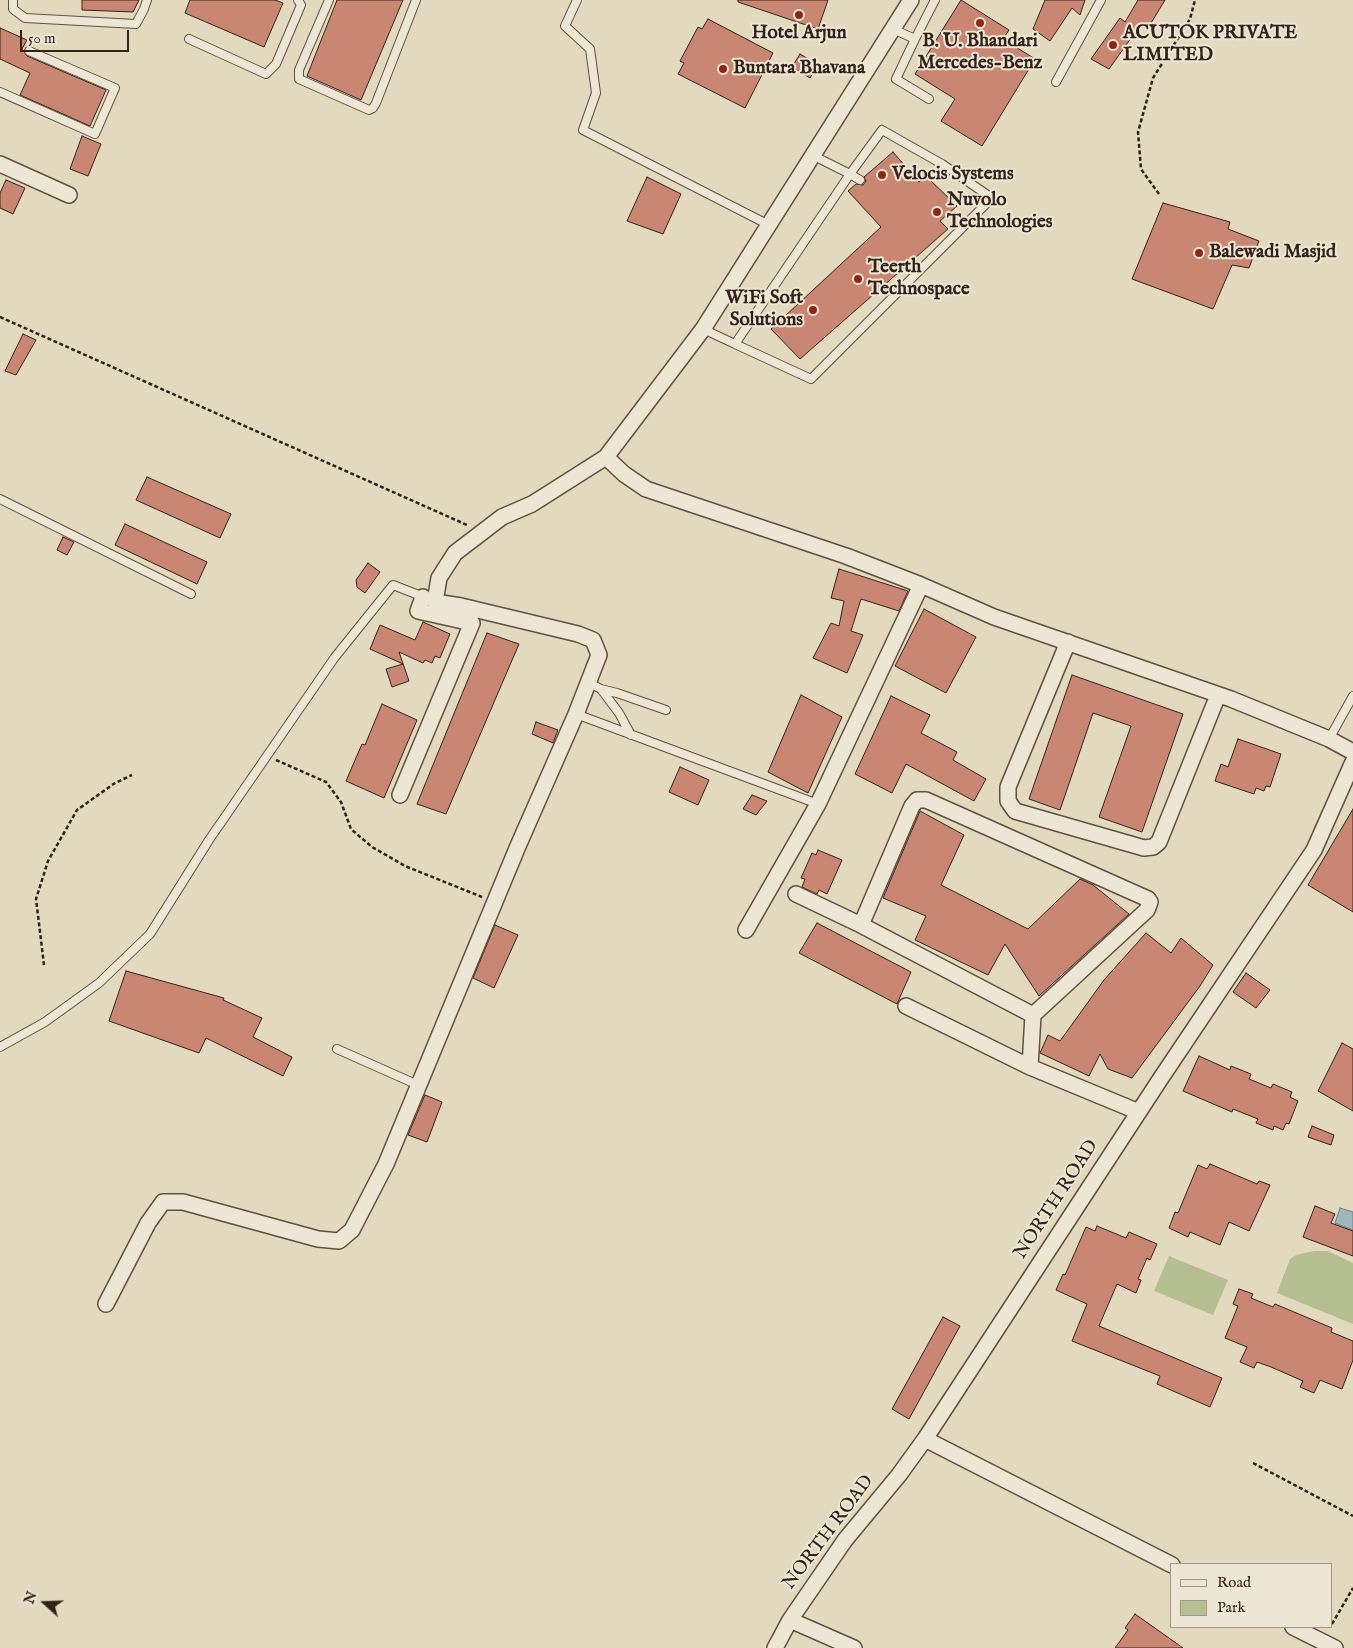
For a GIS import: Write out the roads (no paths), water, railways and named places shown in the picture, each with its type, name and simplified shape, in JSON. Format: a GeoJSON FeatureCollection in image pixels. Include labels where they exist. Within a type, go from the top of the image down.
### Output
{"type":"FeatureCollection","features":[{"type":"Feature","properties":{"kind":"street"},"geometry":{"type":"LineString","coordinates":[[400,795],[472,623],[418,611],[429,599],[439,578],[455,553],[502,517],[532,504],[606,457],[703,329],[911,0]]}},
{"type":"Feature","properties":{"kind":"street"},"geometry":{"type":"LineString","coordinates":[[0,164],[69,195]]}},
{"type":"Feature","properties":{"kind":"street"},"geometry":{"type":"LineString","coordinates":[[606,457],[624,474],[646,488],[846,556],[921,585],[994,617],[1218,695],[1329,739],[1353,752]]}},
{"type":"Feature","properties":{"kind":"street"},"geometry":{"type":"LineString","coordinates":[[746,930],[818,804],[921,585]]}},
{"type":"Feature","properties":{"kind":"street"},"geometry":{"type":"LineString","coordinates":[[106,1304],[148,1223],[163,1202],[183,1202],[318,1240],[339,1241],[352,1230],[386,1164],[576,714],[595,686],[599,655],[593,640],[578,634],[429,599]]}},
{"type":"Feature","properties":{"kind":"street"},"geometry":{"type":"LineString","coordinates":[[1068,642],[1008,787],[1008,801],[1015,811],[1144,848],[1153,847],[1159,842],[1218,695]]}},
{"type":"Feature","properties":{"kind":"street","name":"NORTH ROAD"},"geometry":{"type":"LineString","coordinates":[[774,1648],[790,1620],[845,1540],[899,1475],[925,1439],[1139,1112],[1314,850],[1353,762]]}},
{"type":"Feature","properties":{"kind":"street"},"geometry":{"type":"LineString","coordinates":[[861,925],[912,806],[917,800],[926,800],[1148,899],[1150,902],[1147,910],[1033,1015],[1030,1067]]}},
{"type":"Feature","properties":{"kind":"street"},"geometry":{"type":"LineString","coordinates":[[796,894],[861,925],[1033,1015]]}},
{"type":"Feature","properties":{"kind":"street"},"geometry":{"type":"LineString","coordinates":[[906,1006],[1030,1067],[1139,1112]]}},
{"type":"Feature","properties":{"kind":"street"},"geometry":{"type":"LineString","coordinates":[[925,1439],[1170,1564]]}},
{"type":"Feature","properties":{"kind":"street"},"geometry":{"type":"LineString","coordinates":[[790,1620],[854,1648]]}},
{"type":"Feature","properties":{"kind":"street"},"geometry":{"type":"LineString","coordinates":[[1295,1628],[1335,1648]]}},
{"type":"Feature","properties":{"kind":"lane"},"geometry":{"type":"LineString","coordinates":[[13,0],[13,8],[25,18],[136,24],[147,0]]}},
{"type":"Feature","properties":{"kind":"lane"},"geometry":{"type":"LineString","coordinates":[[189,39],[266,74],[276,64],[301,5],[298,0]]}},
{"type":"Feature","properties":{"kind":"lane"},"geometry":{"type":"LineString","coordinates":[[329,0],[299,70],[299,79],[369,110],[376,103],[416,0]]}},
{"type":"Feature","properties":{"kind":"lane"},"geometry":{"type":"LineString","coordinates":[[578,0],[565,26],[590,49],[596,93],[584,130],[769,225]]}},
{"type":"Feature","properties":{"kind":"lane"},"geometry":{"type":"LineString","coordinates":[[929,99],[896,79],[935,0]]}},
{"type":"Feature","properties":{"kind":"lane"},"geometry":{"type":"LineString","coordinates":[[1056,82],[1101,0]]}},
{"type":"Feature","properties":{"kind":"lane"},"geometry":{"type":"LineString","coordinates":[[893,29],[915,39]]}},
{"type":"Feature","properties":{"kind":"lane"},"geometry":{"type":"LineString","coordinates":[[0,92],[95,134],[115,88],[29,52]]}},
{"type":"Feature","properties":{"kind":"lane"},"geometry":{"type":"LineString","coordinates":[[703,329],[735,344],[811,379],[992,198],[942,164],[882,130],[735,344]]}},
{"type":"Feature","properties":{"kind":"lane"},"geometry":{"type":"LineString","coordinates":[[814,156],[860,180]]}},
{"type":"Feature","properties":{"kind":"lane"},"geometry":{"type":"LineString","coordinates":[[0,499],[191,594]]}},
{"type":"Feature","properties":{"kind":"lane"},"geometry":{"type":"LineString","coordinates":[[0,1046],[45,1022],[99,983],[150,934],[209,840],[335,657],[393,585],[429,599]]}},
{"type":"Feature","properties":{"kind":"lane"},"geometry":{"type":"LineString","coordinates":[[595,686],[619,713],[631,735]]}},
{"type":"Feature","properties":{"kind":"lane"},"geometry":{"type":"LineString","coordinates":[[595,686],[666,710]]}},
{"type":"Feature","properties":{"kind":"lane"},"geometry":{"type":"LineString","coordinates":[[1329,739],[1349,712],[1353,696]]}},
{"type":"Feature","properties":{"kind":"lane"},"geometry":{"type":"LineString","coordinates":[[576,714],[818,804]]}},
{"type":"Feature","properties":{"kind":"lane"},"geometry":{"type":"LineString","coordinates":[[337,1049],[418,1086]]}},
{"type":"Feature","properties":{"kind":"water"},"geometry":{"type":"Polygon","coordinates":[[[1340,1208],[1353,1212],[1353,1230],[1335,1223],[1340,1208]]]}},
{"type":"Feature","properties":{"kind":"place","name":"Hotel Arjun"},"geometry":{"type":"Point","coordinates":[799,15]}},
{"type":"Feature","properties":{"kind":"place","name":"B. U. Bhandari Mercedes-Benz"},"geometry":{"type":"Point","coordinates":[980,23]}},
{"type":"Feature","properties":{"kind":"place","name":"ACUTOK PRIVATE LIMITED"},"geometry":{"type":"Point","coordinates":[1113,45]}},
{"type":"Feature","properties":{"kind":"place","name":"Buntara Bhavana"},"geometry":{"type":"Point","coordinates":[723,69]}},
{"type":"Feature","properties":{"kind":"place","name":"Velocis Systems"},"geometry":{"type":"Point","coordinates":[882,175]}},
{"type":"Feature","properties":{"kind":"place","name":"Nuvolo Technologies"},"geometry":{"type":"Point","coordinates":[937,212]}},
{"type":"Feature","properties":{"kind":"place","name":"Balewadi Masjid"},"geometry":{"type":"Point","coordinates":[1199,253]}},
{"type":"Feature","properties":{"kind":"place","name":"Teerth Technospace"},"geometry":{"type":"Point","coordinates":[858,279]}},
{"type":"Feature","properties":{"kind":"place","name":"WiFi Soft Solutions"},"geometry":{"type":"Point","coordinates":[813,310]}}]}
